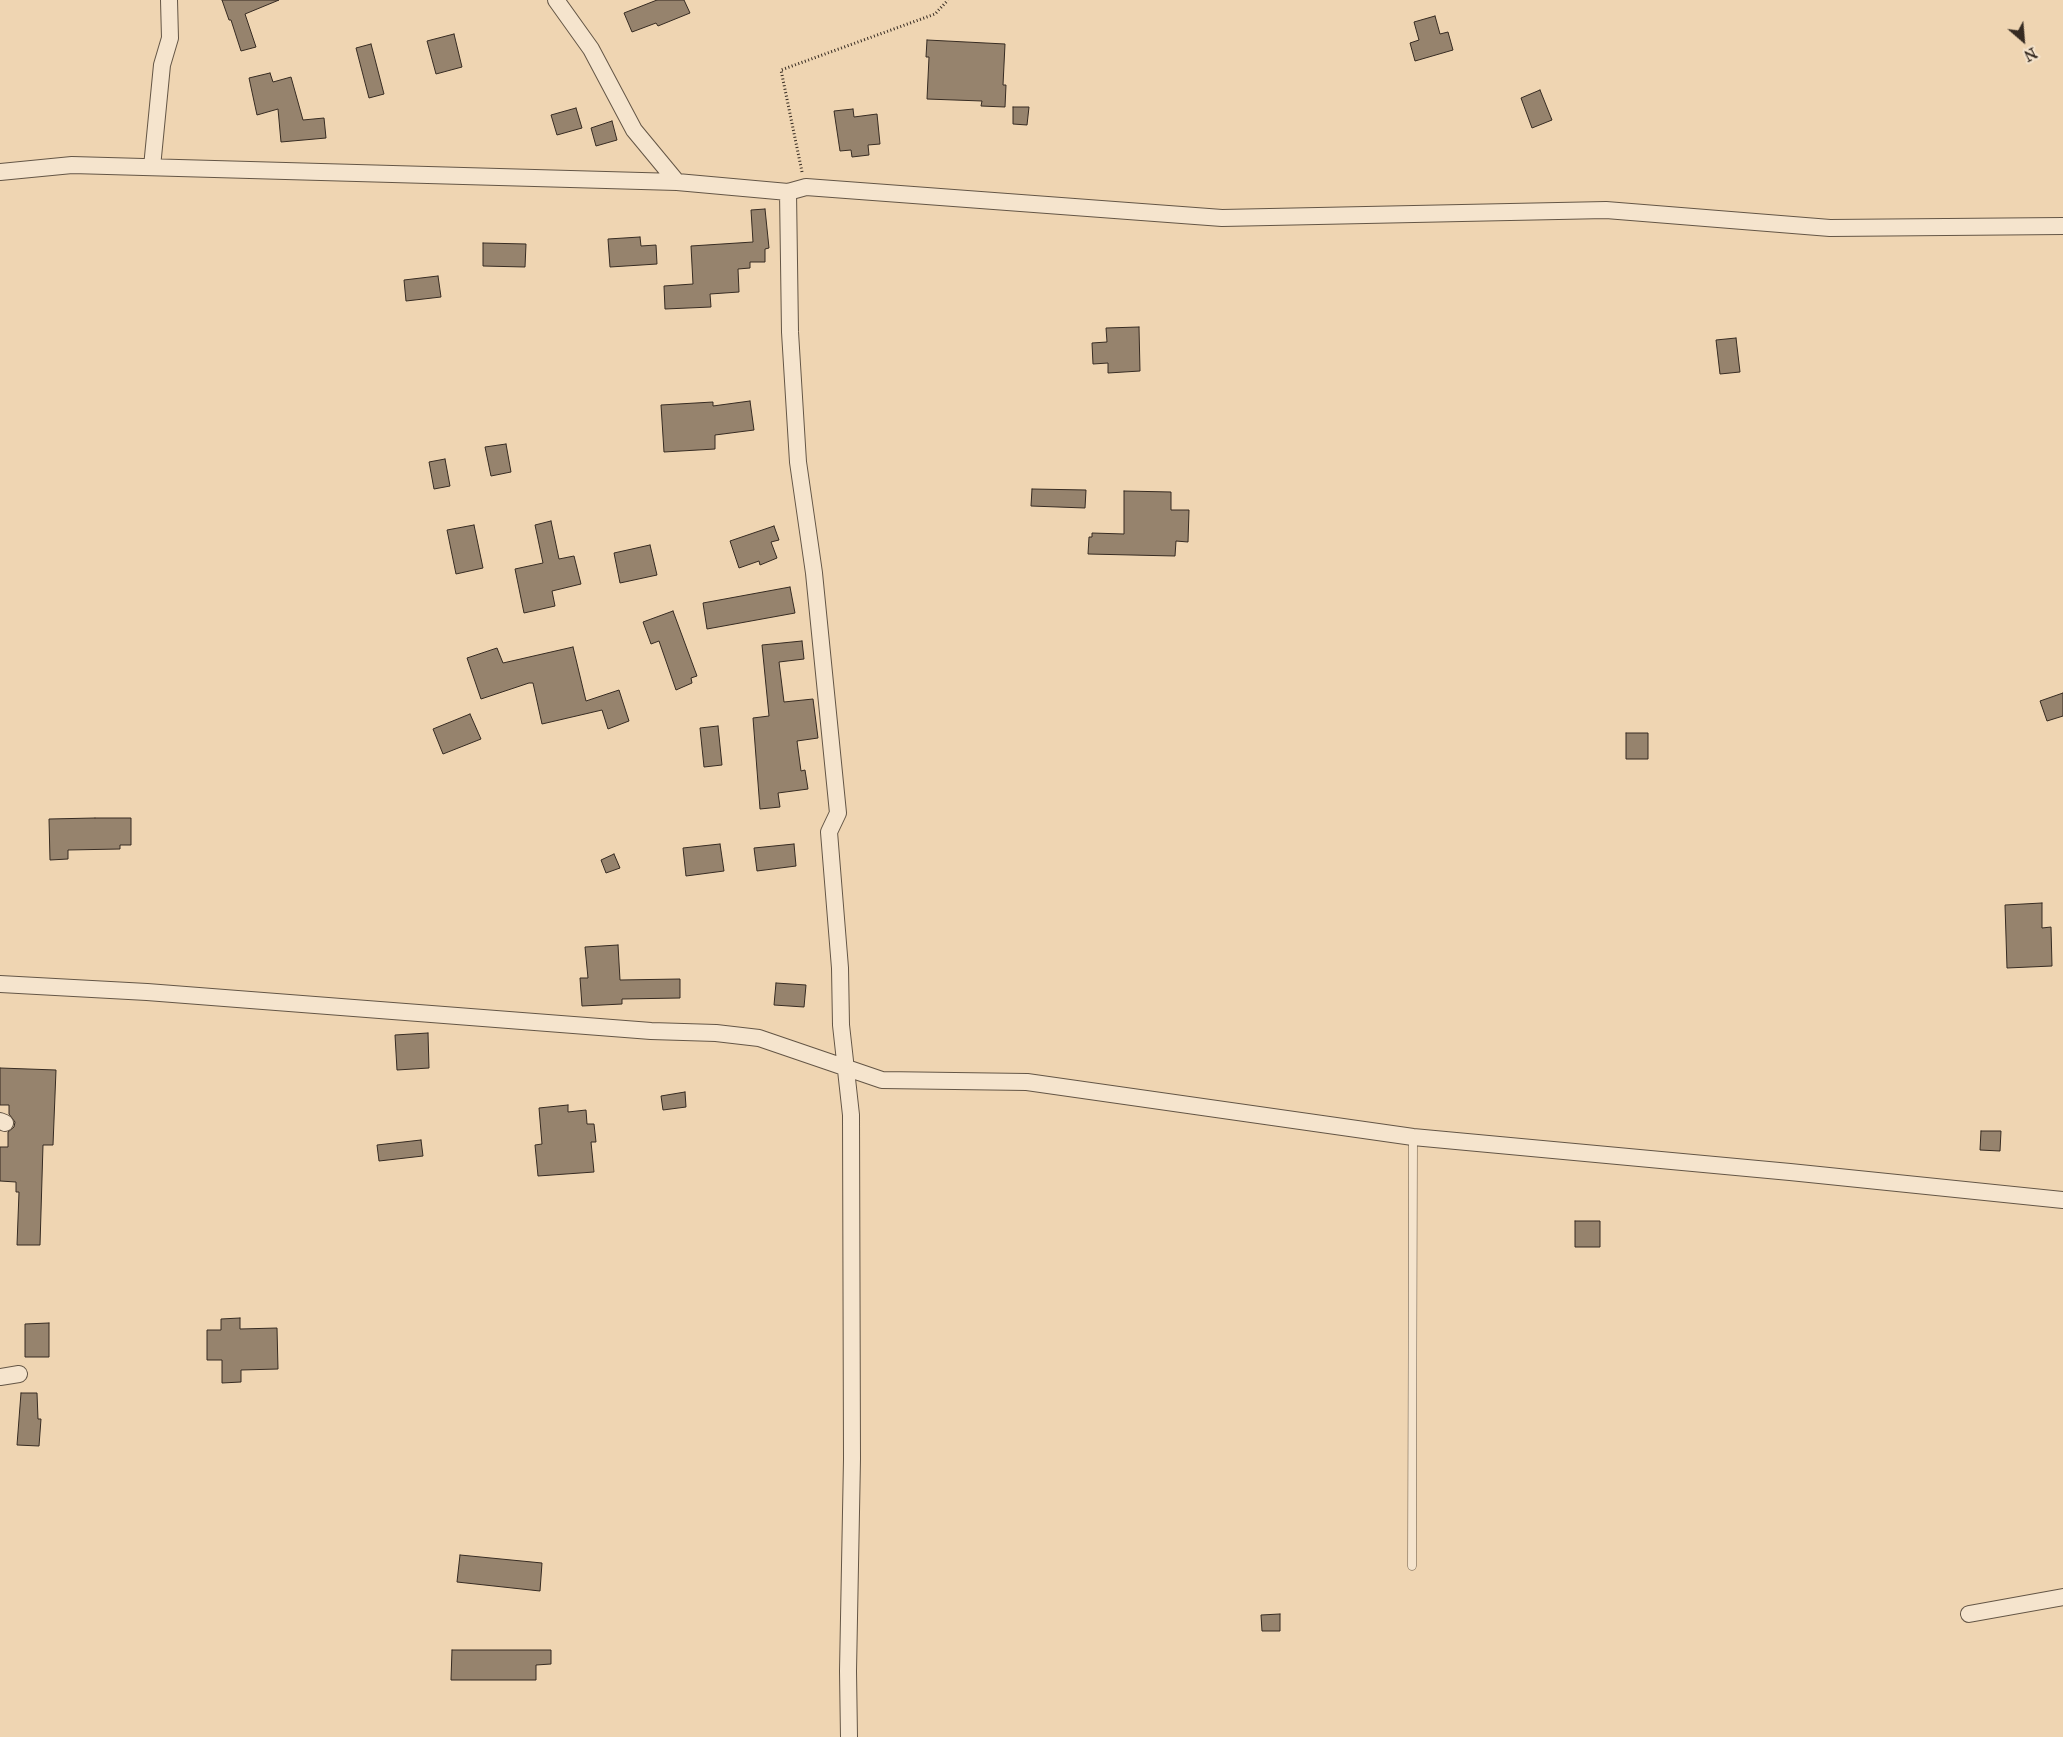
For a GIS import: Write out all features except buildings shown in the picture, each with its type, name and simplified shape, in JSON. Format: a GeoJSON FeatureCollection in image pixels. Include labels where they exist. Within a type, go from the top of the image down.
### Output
{"type":"FeatureCollection","features":[{"type":"Feature","properties":{"kind":"street"},"geometry":{"type":"LineString","coordinates":[[152,167],[162,65],[170,38],[169,0]]}},
{"type":"Feature","properties":{"kind":"street"},"geometry":{"type":"LineString","coordinates":[[556,0],[590,49],[634,130],[676,182]]}},
{"type":"Feature","properties":{"kind":"street"},"geometry":{"type":"LineString","coordinates":[[0,172],[72,166],[152,167],[676,182],[788,192],[806,187],[1222,218],[1606,210],[1830,228],[2063,226]]}},
{"type":"Feature","properties":{"kind":"street"},"geometry":{"type":"LineString","coordinates":[[788,192],[790,332],[798,462],[814,572],[838,813],[829,832],[840,968],[841,1025],[851,1115],[852,1459],[848,1671],[849,1737]]}},
{"type":"Feature","properties":{"kind":"street"},"geometry":{"type":"LineString","coordinates":[[0,984],[147,992],[651,1031],[716,1033],[759,1038],[882,1080],[1027,1082],[1414,1137],[2063,1200]]}},
{"type":"Feature","properties":{"kind":"street"},"geometry":{"type":"LineString","coordinates":[[0,1377],[20,1374]]}},
{"type":"Feature","properties":{"kind":"street"},"geometry":{"type":"LineString","coordinates":[[1969,1614],[2063,1597]]}},
{"type":"Feature","properties":{"kind":"lane"},"geometry":{"type":"LineString","coordinates":[[1412,1566],[1414,1137]]}},
{"type":"Feature","properties":{"kind":"path"},"geometry":{"type":"LineString","coordinates":[[806,187],[781,70],[935,14],[948,0]]}}]}
